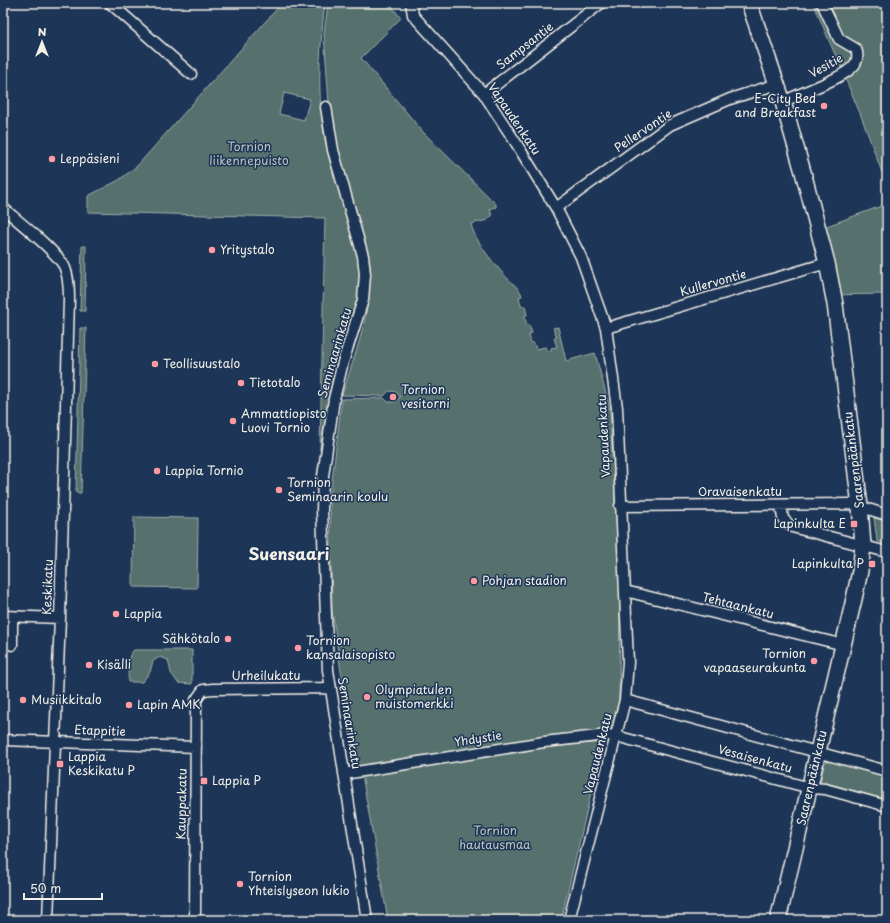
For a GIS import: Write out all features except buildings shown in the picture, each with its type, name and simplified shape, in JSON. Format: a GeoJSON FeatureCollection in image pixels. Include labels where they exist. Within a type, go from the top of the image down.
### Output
{"type":"FeatureCollection","features":[{"type":"Feature","properties":{"kind":"street"},"geometry":{"type":"LineString","coordinates":[[110,3],[191,74]]}},
{"type":"Feature","properties":{"kind":"street","name":"Vapaudenkatu"},"geometry":{"type":"LineString","coordinates":[[411,3],[413,16],[484,94],[556,208],[581,257],[606,328],[616,408],[628,662],[625,700],[569,920]]}},
{"type":"Feature","properties":{"kind":"street","name":"Sampsantie"},"geometry":{"type":"LineString","coordinates":[[484,94],[601,3]]}},
{"type":"Feature","properties":{"kind":"street","name":"Vesitie"},"geometry":{"type":"LineString","coordinates":[[783,102],[839,76],[855,64],[857,57],[856,49],[839,39],[822,3]]}},
{"type":"Feature","properties":{"kind":"street","name":"Saarenpäänkatu"},"geometry":{"type":"LineString","coordinates":[[752,4],[783,102],[827,263],[835,304],[860,506],[863,546],[860,571],[844,645],[778,920]]}},
{"type":"Feature","properties":{"kind":"street","name":"Pellervontie"},"geometry":{"type":"LineString","coordinates":[[556,208],[670,125],[730,99],[777,84]]}},
{"type":"Feature","properties":{"kind":"street","name":"Seminaarinkatu"},"geometry":{"type":"LineString","coordinates":[[326,107],[333,150],[363,256],[365,274],[363,300],[334,399],[323,476],[323,564],[330,688],[368,920]]}},
{"type":"Feature","properties":{"kind":"street","name":"Keskikatu"},"geometry":{"type":"LineString","coordinates":[[3,208],[57,257],[64,267],[68,280],[69,300],[60,618],[48,920]]}},
{"type":"Feature","properties":{"kind":"street","name":"Kullervontie"},"geometry":{"type":"LineString","coordinates":[[606,328],[827,263]]}},
{"type":"Feature","properties":{"kind":"street"},"geometry":{"type":"LineString","coordinates":[[781,505],[783,519],[792,527],[887,552]]}},
{"type":"Feature","properties":{"kind":"street","name":"Oravaisenkatu"},"geometry":{"type":"LineString","coordinates":[[620,506],[860,506],[887,515]]}},
{"type":"Feature","properties":{"kind":"street","name":"Tehtaankatu"},"geometry":{"type":"LineString","coordinates":[[625,591],[844,645]]}},
{"type":"Feature","properties":{"kind":"street"},"geometry":{"type":"LineString","coordinates":[[12,645],[8,617],[60,618]]}},
{"type":"Feature","properties":{"kind":"street","name":"Urheilukatu"},"geometry":{"type":"LineString","coordinates":[[203,690],[330,688]]}},
{"type":"Feature","properties":{"kind":"street","name":"Kauppakatu"},"geometry":{"type":"LineString","coordinates":[[195,920],[196,700],[203,690]]}},
{"type":"Feature","properties":{"kind":"street","name":"Vesaisenkatu"},"geometry":{"type":"LineString","coordinates":[[625,700],[887,771]]}},
{"type":"Feature","properties":{"kind":"street","name":"Vesaisenkatu"},"geometry":{"type":"LineString","coordinates":[[616,736],[810,788],[825,789],[887,806]]}},
{"type":"Feature","properties":{"kind":"street","name":"Yhdystie"},"geometry":{"type":"LineString","coordinates":[[344,774],[544,742],[616,736]]}},
{"type":"Feature","properties":{"kind":"street","name":"Etappitie"},"geometry":{"type":"LineString","coordinates":[[3,740],[196,747]]}},
{"type":"Feature","properties":{"kind":"green space","name":"Tornion liikennepuisto"},"geometry":{"type":"Polygon","coordinates":[[[282,3],[325,3],[320,60],[320,97],[324,135],[332,170],[356,247],[360,288],[352,319],[335,369],[320,450],[325,218],[88,212],[88,196],[119,180],[137,166],[282,3]],[[284,93],[279,114],[304,120],[310,99],[284,93]]]}},
{"type":"Feature","properties":{"kind":"green space"},"geometry":{"type":"Polygon","coordinates":[[[328,3],[389,3],[401,18],[361,58],[423,132],[496,204],[496,207],[490,209],[492,216],[487,218],[488,220],[471,224],[473,231],[486,253],[521,293],[522,296],[519,297],[521,306],[525,306],[527,315],[524,316],[532,333],[529,334],[531,343],[534,343],[536,349],[546,347],[547,352],[551,351],[551,348],[557,347],[554,338],[557,337],[553,328],[558,327],[566,361],[595,353],[610,409],[620,590],[619,700],[613,729],[355,768],[332,610],[330,497],[342,399],[384,398],[388,402],[395,402],[400,397],[396,392],[389,391],[384,396],[342,395],[365,319],[368,303],[370,271],[330,117],[324,34],[328,3]]]}},
{"type":"Feature","properties":{"kind":"green space"},"geometry":{"type":"Polygon","coordinates":[[[813,3],[887,3],[887,186],[860,113],[813,3]]]}},
{"type":"Feature","properties":{"kind":"green space"},"geometry":{"type":"Polygon","coordinates":[[[887,204],[887,302],[882,294],[832,295],[813,231],[887,204]]]}},
{"type":"Feature","properties":{"kind":"green space"},"geometry":{"type":"Polygon","coordinates":[[[82,246],[86,246],[85,311],[80,311],[82,246]]]}},
{"type":"Feature","properties":{"kind":"green space"},"geometry":{"type":"Polygon","coordinates":[[[80,328],[86,328],[81,493],[76,493],[80,328]]]}},
{"type":"Feature","properties":{"kind":"green space"},"geometry":{"type":"Polygon","coordinates":[[[134,517],[198,518],[197,588],[133,587],[134,517]]]}},
{"type":"Feature","properties":{"kind":"green space"},"geometry":{"type":"Polygon","coordinates":[[[874,518],[887,521],[887,544],[877,541],[874,518]]]}},
{"type":"Feature","properties":{"kind":"green space"},"geometry":{"type":"Polygon","coordinates":[[[134,650],[192,650],[192,684],[178,683],[171,673],[168,660],[160,657],[153,661],[150,672],[142,682],[128,682],[128,664],[131,652],[134,650]]]}},
{"type":"Feature","properties":{"kind":"green space","name":"Tornion hautausmaa"},"geometry":{"type":"Polygon","coordinates":[[[603,742],[561,920],[388,920],[362,775],[542,748],[603,742]]]}},
{"type":"Feature","properties":{"kind":"green space"},"geometry":{"type":"Polygon","coordinates":[[[826,758],[887,776],[887,800],[820,781],[826,758]]]}},
{"type":"Feature","properties":{"kind":"place","name":"E-City Bed and Breakfast"},"geometry":{"type":"Point","coordinates":[824,106]}},
{"type":"Feature","properties":{"kind":"place","name":"Leppäsieni"},"geometry":{"type":"Point","coordinates":[52,159]}},
{"type":"Feature","properties":{"kind":"place","name":"Yritystalo"},"geometry":{"type":"Point","coordinates":[212,250]}},
{"type":"Feature","properties":{"kind":"place","name":"Teollisuustalo"},"geometry":{"type":"Point","coordinates":[155,364]}},
{"type":"Feature","properties":{"kind":"place","name":"Tietotalo"},"geometry":{"type":"Point","coordinates":[241,383]}},
{"type":"Feature","properties":{"kind":"place","name":"Tornion vesitorni"},"geometry":{"type":"Point","coordinates":[393,397]}},
{"type":"Feature","properties":{"kind":"place","name":"Ammattiopisto Luovi Tornio"},"geometry":{"type":"Point","coordinates":[233,421]}},
{"type":"Feature","properties":{"kind":"place","name":"Lappia Tornio"},"geometry":{"type":"Point","coordinates":[157,471]}},
{"type":"Feature","properties":{"kind":"place","name":"Tornion Seminaarin koulu"},"geometry":{"type":"Point","coordinates":[279,490]}},
{"type":"Feature","properties":{"kind":"place","name":"Lapinkulta E"},"geometry":{"type":"Point","coordinates":[854,524]}},
{"type":"Feature","properties":{"kind":"place","name":"Lapinkulta P"},"geometry":{"type":"Point","coordinates":[872,564]}},
{"type":"Feature","properties":{"kind":"place","name":"Pohjan stadion"},"geometry":{"type":"Point","coordinates":[474,581]}},
{"type":"Feature","properties":{"kind":"place","name":"Lappia"},"geometry":{"type":"Point","coordinates":[116,614]}},
{"type":"Feature","properties":{"kind":"place","name":"Sähkötalo"},"geometry":{"type":"Point","coordinates":[228,639]}},
{"type":"Feature","properties":{"kind":"place","name":"Tornion kansalaisopisto"},"geometry":{"type":"Point","coordinates":[298,648]}},
{"type":"Feature","properties":{"kind":"place","name":"Tornion vapaaseurakunta"},"geometry":{"type":"Point","coordinates":[814,661]}},
{"type":"Feature","properties":{"kind":"place","name":"Kisälli"},"geometry":{"type":"Point","coordinates":[89,665]}},
{"type":"Feature","properties":{"kind":"place","name":"Olympiatulen muistomerkki"},"geometry":{"type":"Point","coordinates":[367,697]}},
{"type":"Feature","properties":{"kind":"place","name":"Musiikkitalo"},"geometry":{"type":"Point","coordinates":[23,700]}},
{"type":"Feature","properties":{"kind":"place","name":"Lapin AMK"},"geometry":{"type":"Point","coordinates":[129,705]}},
{"type":"Feature","properties":{"kind":"place","name":"Lappia Keskikatu P"},"geometry":{"type":"Point","coordinates":[60,764]}},
{"type":"Feature","properties":{"kind":"place","name":"Lappia P"},"geometry":{"type":"Point","coordinates":[204,781]}},
{"type":"Feature","properties":{"kind":"place","name":"Tornion Yhteislyseon lukio"},"geometry":{"type":"Point","coordinates":[240,884]}},
{"type":"Feature","properties":{"kind":"district","name":"Suensaari"},"geometry":{"type":"Point","coordinates":[289,554]}}]}
